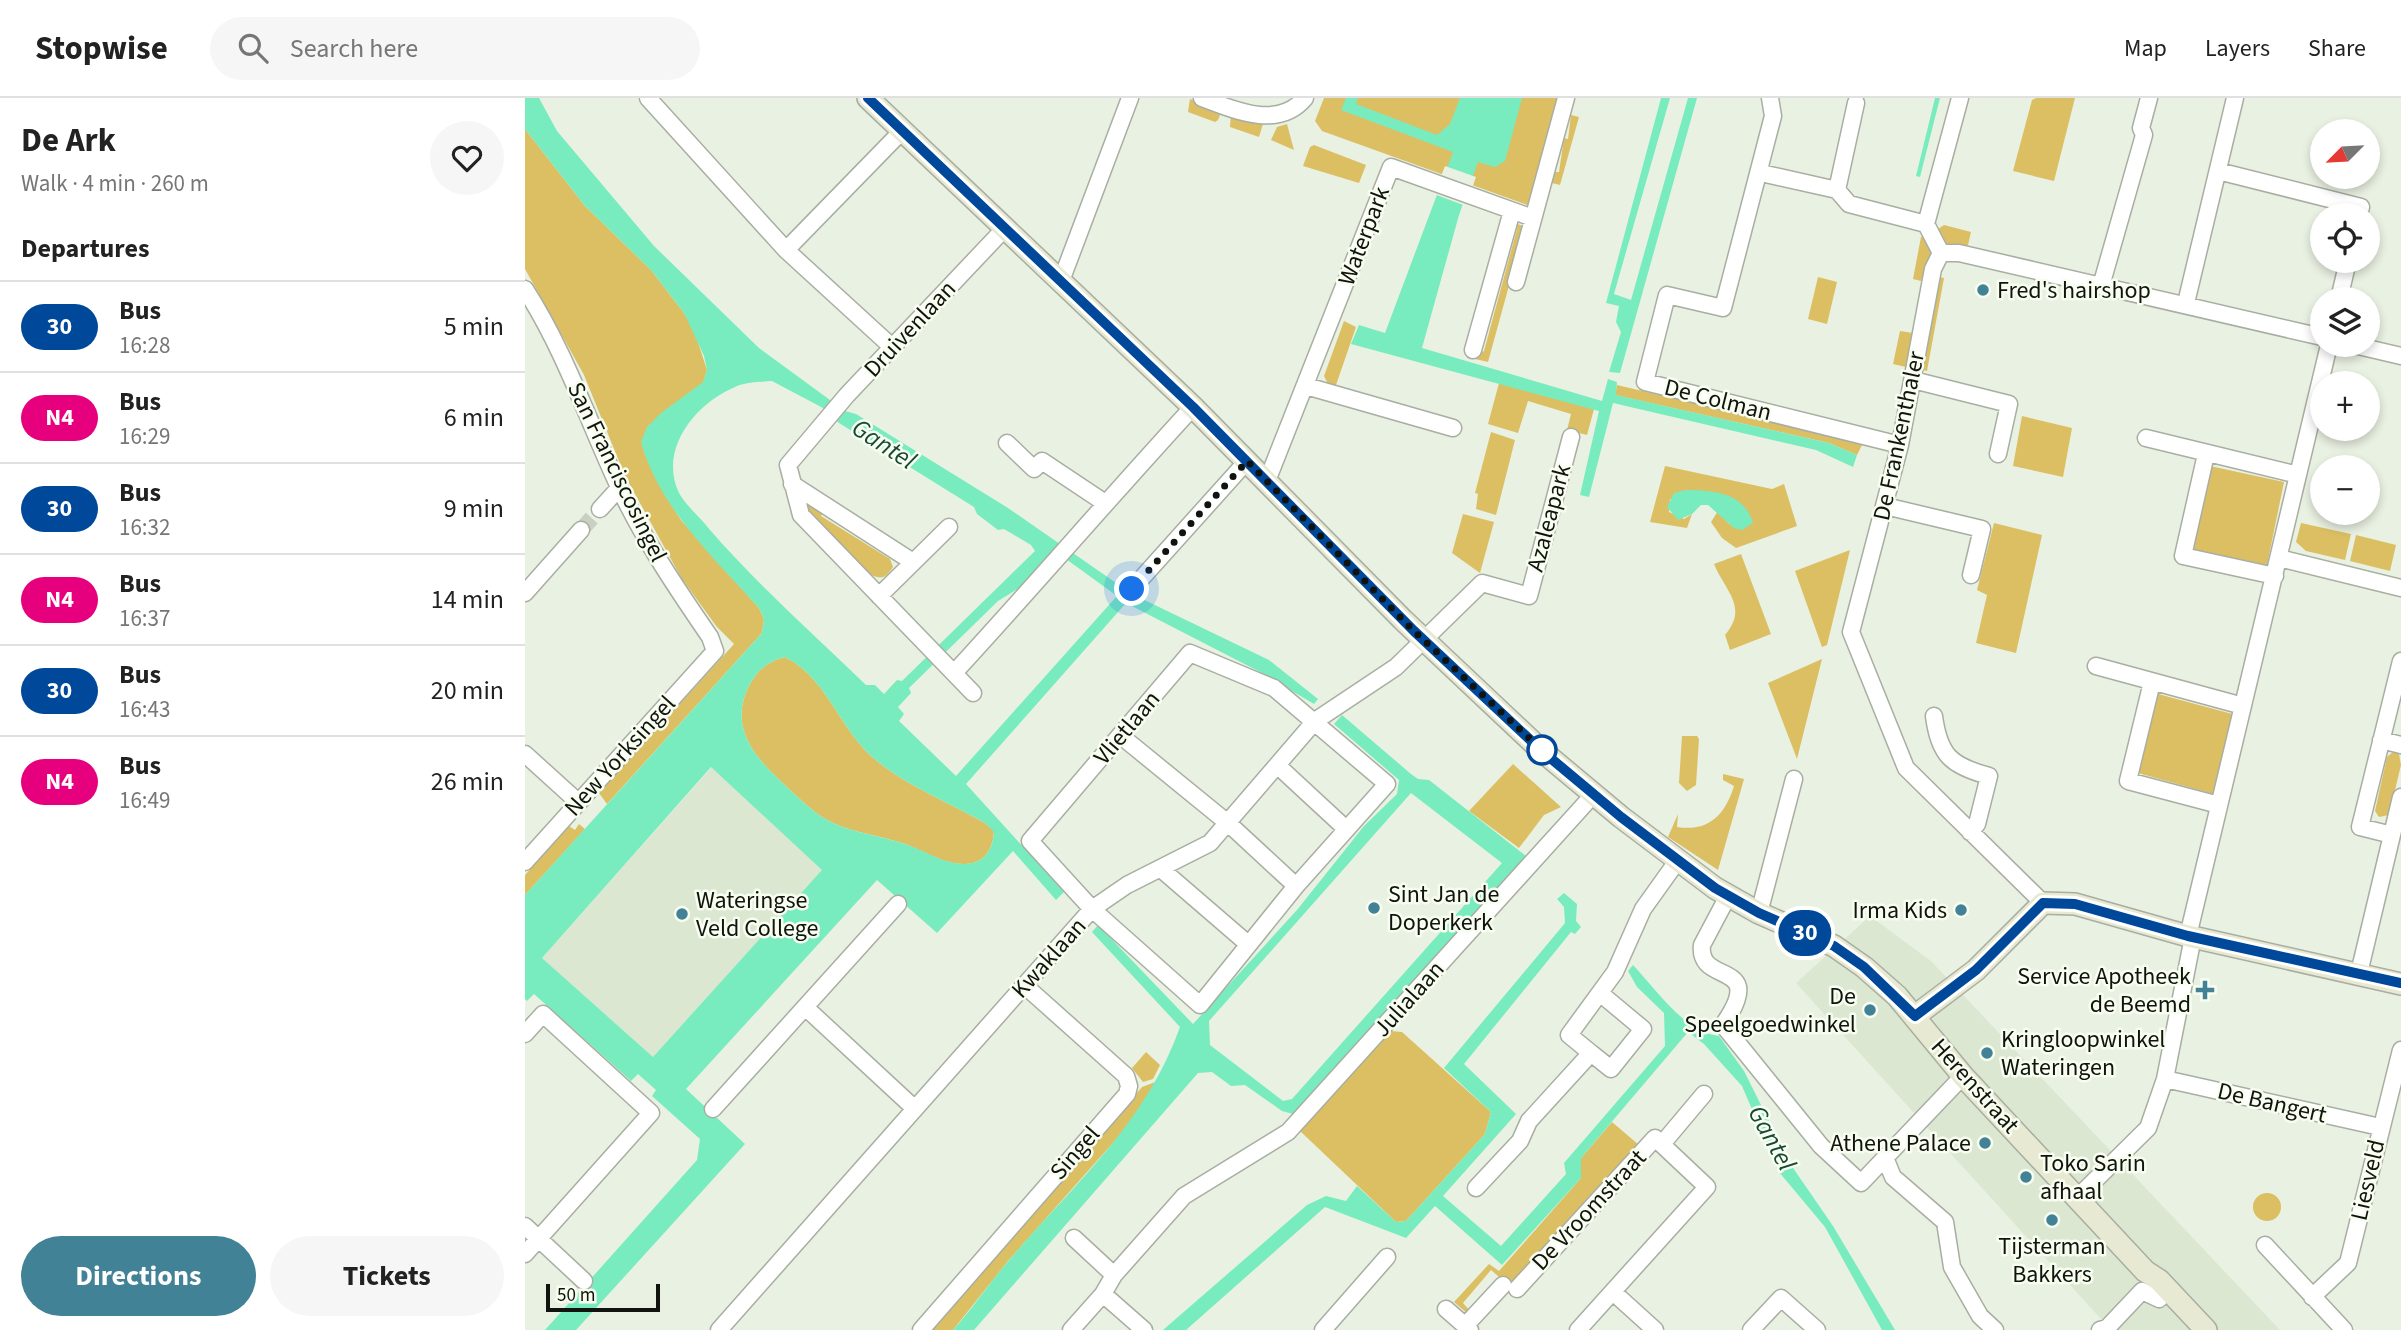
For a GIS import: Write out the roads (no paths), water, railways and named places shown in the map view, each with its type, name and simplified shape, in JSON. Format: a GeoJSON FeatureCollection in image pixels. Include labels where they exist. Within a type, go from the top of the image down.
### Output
{"type":"FeatureCollection","features":[{"type":"Feature","properties":{"kind":"street","name":"Herenstraat"},"geometry":{"type":"LineString","coordinates":[[868,98],[1193,407],[1425,641],[1593,795],[1728,896],[1759,913],[1834,946],[1864,967],[1915,1016],[1963,1076],[2145,1270],[2169,1290],[2206,1330]]}},
{"type":"Feature","properties":{"kind":"street"},"geometry":{"type":"LineString","coordinates":[[1061,281],[1130,98]]}},
{"type":"Feature","properties":{"kind":"street"},"geometry":{"type":"LineString","coordinates":[[1202,98],[1251,116],[1286,113],[1302,101]]}},
{"type":"Feature","properties":{"kind":"street"},"geometry":{"type":"LineString","coordinates":[[1516,282],[1566,98]]}},
{"type":"Feature","properties":{"kind":"street","name":"De Colman"},"geometry":{"type":"LineString","coordinates":[[1770,98],[1773,116],[1761,173],[1723,308],[1667,295],[1645,382],[1901,445]]}},
{"type":"Feature","properties":{"kind":"street"},"geometry":{"type":"LineString","coordinates":[[1960,98],[1926,223],[1941,253],[1959,253],[2186,303],[2310,334]]}},
{"type":"Feature","properties":{"kind":"street"},"geometry":{"type":"LineString","coordinates":[[2101,286],[2144,135],[2141,128],[2149,98]]}},
{"type":"Feature","properties":{"kind":"street"},"geometry":{"type":"LineString","coordinates":[[2186,303],[2235,98]]}},
{"type":"Feature","properties":{"kind":"street"},"geometry":{"type":"LineString","coordinates":[[653,100],[786,250],[892,347]]}},
{"type":"Feature","properties":{"kind":"street"},"geometry":{"type":"LineString","coordinates":[[1837,190],[1856,103]]}},
{"type":"Feature","properties":{"kind":"street"},"geometry":{"type":"LineString","coordinates":[[786,250],[902,131]]}},
{"type":"Feature","properties":{"kind":"street","name":"Waterpark"},"geometry":{"type":"LineString","coordinates":[[1267,481],[1391,167],[1533,218]]}},
{"type":"Feature","properties":{"kind":"street"},"geometry":{"type":"LineString","coordinates":[[2218,170],[2349,203]]}},
{"type":"Feature","properties":{"kind":"street"},"geometry":{"type":"LineString","coordinates":[[1761,173],[1837,190],[1849,204],[1926,223]]}},
{"type":"Feature","properties":{"kind":"street"},"geometry":{"type":"LineString","coordinates":[[1473,351],[1512,211]]}},
{"type":"Feature","properties":{"kind":"street","name":"Druivenlaan"},"geometry":{"type":"LineString","coordinates":[[792,484],[788,465],[892,347],[1006,227]]}},
{"type":"Feature","properties":{"kind":"street","name":"De Frankenthaler"},"geometry":{"type":"LineString","coordinates":[[1941,253],[1933,269],[1901,445],[1851,632],[1906,768],[2043,903]]}},
{"type":"Feature","properties":{"kind":"street","name":"San Franciscosingel"},"geometry":{"type":"LineString","coordinates":[[525,289],[537,307],[619,488],[660,563],[710,637],[715,651]]}},
{"type":"Feature","properties":{"kind":"street"},"geometry":{"type":"LineString","coordinates":[[525,320],[537,307]]}},
{"type":"Feature","properties":{"kind":"street"},"geometry":{"type":"LineString","coordinates":[[2380,351],[2401,356]]}},
{"type":"Feature","properties":{"kind":"street"},"geometry":{"type":"LineString","coordinates":[[2077,1198],[2148,1128],[2165,1079],[2190,936],[2219,805],[2326,357]]}},
{"type":"Feature","properties":{"kind":"street"},"geometry":{"type":"LineString","coordinates":[[1913,380],[2009,404],[1998,454]]}},
{"type":"Feature","properties":{"kind":"street"},"geometry":{"type":"LineString","coordinates":[[1306,386],[1453,428]]}},
{"type":"Feature","properties":{"kind":"street"},"geometry":{"type":"LineString","coordinates":[[949,668],[1065,553],[1105,503],[1193,407]]}},
{"type":"Feature","properties":{"kind":"street","name":"Azaleapark"},"geometry":{"type":"LineString","coordinates":[[1425,641],[1482,583],[1529,596],[1571,437]]}},
{"type":"Feature","properties":{"kind":"street"},"geometry":{"type":"LineString","coordinates":[[2146,438],[2298,475]]}},
{"type":"Feature","properties":{"kind":"street"},"geometry":{"type":"LineString","coordinates":[[1007,443],[1034,469],[1042,461],[1105,503]]}},
{"type":"Feature","properties":{"kind":"street"},"geometry":{"type":"LineString","coordinates":[[2206,454],[2183,556],[2275,576]]}},
{"type":"Feature","properties":{"kind":"street"},"geometry":{"type":"LineString","coordinates":[[1132,589],[1247,461]]}},
{"type":"Feature","properties":{"kind":"street"},"geometry":{"type":"LineString","coordinates":[[792,484],[913,562]]}},
{"type":"Feature","properties":{"kind":"street"},"geometry":{"type":"LineString","coordinates":[[792,484],[801,515],[973,693]]}},
{"type":"Feature","properties":{"kind":"street"},"geometry":{"type":"LineString","coordinates":[[600,509],[619,488]]}},
{"type":"Feature","properties":{"kind":"street"},"geometry":{"type":"LineString","coordinates":[[1885,506],[1982,529],[1971,575]]}},
{"type":"Feature","properties":{"kind":"street"},"geometry":{"type":"LineString","coordinates":[[879,596],[949,527]]}},
{"type":"Feature","properties":{"kind":"street"},"geometry":{"type":"LineString","coordinates":[[525,593],[582,530]]}},
{"type":"Feature","properties":{"kind":"street"},"geometry":{"type":"LineString","coordinates":[[2279,558],[2401,588]]}},
{"type":"Feature","properties":{"kind":"street","name":"Kwaklaan"},"geometry":{"type":"LineString","coordinates":[[719,1330],[1092,909],[1127,885],[1210,843],[1315,721],[1396,667],[1425,641]]}},
{"type":"Feature","properties":{"kind":"street","name":"New Yorksingel"},"geometry":{"type":"LineString","coordinates":[[525,862],[715,651]]}},
{"type":"Feature","properties":{"kind":"street","name":"Vlietlaan"},"geometry":{"type":"LineString","coordinates":[[1092,909],[1030,841],[1190,653],[1273,688],[1315,721]]}},
{"type":"Feature","properties":{"kind":"street"},"geometry":{"type":"LineString","coordinates":[[2392,835],[2360,827],[2401,660]]}},
{"type":"Feature","properties":{"kind":"street"},"geometry":{"type":"LineString","coordinates":[[2096,666],[2243,706]]}},
{"type":"Feature","properties":{"kind":"street"},"geometry":{"type":"LineString","coordinates":[[2152,682],[2128,782],[2219,805]]}},
{"type":"Feature","properties":{"kind":"street"},"geometry":{"type":"LineString","coordinates":[[1934,716],[1937,738],[1949,759],[1968,770],[1989,776],[1977,824],[1970,832]]}},
{"type":"Feature","properties":{"kind":"street"},"geometry":{"type":"LineString","coordinates":[[1092,909],[1200,1005],[1296,886],[1387,783],[1315,721]]}},
{"type":"Feature","properties":{"kind":"street"},"geometry":{"type":"LineString","coordinates":[[1121,736],[1229,824],[1296,886]]}},
{"type":"Feature","properties":{"kind":"street"},"geometry":{"type":"LineString","coordinates":[[2381,740],[2401,745]]}},
{"type":"Feature","properties":{"kind":"street"},"geometry":{"type":"LineString","coordinates":[[525,754],[578,802]]}},
{"type":"Feature","properties":{"kind":"street"},"geometry":{"type":"LineString","coordinates":[[1278,766],[1345,828]]}},
{"type":"Feature","properties":{"kind":"street"},"geometry":{"type":"LineString","coordinates":[[1759,913],[1794,779]]}},
{"type":"Feature","properties":{"kind":"street","name":"Julialaan"},"geometry":{"type":"LineString","coordinates":[[1071,1330],[1103,1294],[1114,1275],[1184,1196],[1288,1132],[1593,795]]}},
{"type":"Feature","properties":{"kind":"street"},"geometry":{"type":"LineString","coordinates":[[2359,972],[2401,797]]}},
{"type":"Feature","properties":{"kind":"street"},"geometry":{"type":"LineString","coordinates":[[1601,994],[1643,1029],[1611,1069],[1569,1035],[1615,972],[1643,909],[1678,860]]}},
{"type":"Feature","properties":{"kind":"street"},"geometry":{"type":"LineString","coordinates":[[1161,869],[1248,944]]}},
{"type":"Feature","properties":{"kind":"street"},"geometry":{"type":"LineString","coordinates":[[1728,896],[1702,945],[1701,953],[1707,963],[1736,982],[1740,989],[1738,1003],[1723,1025],[1821,1146],[1861,1183],[1886,1160],[1963,1076]]}},
{"type":"Feature","properties":{"kind":"street"},"geometry":{"type":"LineString","coordinates":[[1915,1016],[1976,970],[2043,903],[2075,904],[2190,936],[2359,972],[2401,984]]}},
{"type":"Feature","properties":{"kind":"street"},"geometry":{"type":"LineString","coordinates":[[713,1109],[898,904]]}},
{"type":"Feature","properties":{"kind":"street","name":"Singel"},"geometry":{"type":"LineString","coordinates":[[921,1330],[1127,1094],[1129,1086],[1126,1076],[1024,985]]}},
{"type":"Feature","properties":{"kind":"street"},"geometry":{"type":"LineString","coordinates":[[805,1007],[914,1108]]}},
{"type":"Feature","properties":{"kind":"street"},"geometry":{"type":"LineString","coordinates":[[525,1034],[544,1014],[651,1113],[525,1254]]}},
{"type":"Feature","properties":{"kind":"street","name":"Liesveld"},"geometry":{"type":"LineString","coordinates":[[2312,1297],[2348,1263],[2401,1050]]}},
{"type":"Feature","properties":{"kind":"street"},"geometry":{"type":"LineString","coordinates":[[1476,1188],[1520,1140],[1529,1121],[1591,1053]]}},
{"type":"Feature","properties":{"kind":"street","name":"De Bangert"},"geometry":{"type":"LineString","coordinates":[[2165,1079],[2380,1127]]}},
{"type":"Feature","properties":{"kind":"street","name":"De Vroomstraat"},"geometry":{"type":"LineString","coordinates":[[1662,1144],[1704,1094]]}},
{"type":"Feature","properties":{"kind":"street","name":"De Vroomstraat"},"geometry":{"type":"LineString","coordinates":[[1468,1328],[1655,1138],[1707,1187],[1578,1330]]}},
{"type":"Feature","properties":{"kind":"street"},"geometry":{"type":"LineString","coordinates":[[1886,1160],[1893,1177],[1945,1222],[1952,1267],[1980,1316],[1995,1330]]}},
{"type":"Feature","properties":{"kind":"street"},"geometry":{"type":"LineString","coordinates":[[525,1226],[585,1281]]}},
{"type":"Feature","properties":{"kind":"street"},"geometry":{"type":"LineString","coordinates":[[1073,1238],[1114,1275]]}},
{"type":"Feature","properties":{"kind":"street"},"geometry":{"type":"LineString","coordinates":[[2265,1245],[2344,1330]]}},
{"type":"Feature","properties":{"kind":"street"},"geometry":{"type":"LineString","coordinates":[[1324,1330],[1387,1256]]}},
{"type":"Feature","properties":{"kind":"street"},"geometry":{"type":"LineString","coordinates":[[2100,1330],[2107,1328],[2142,1291],[2159,1299],[2169,1290]]}},
{"type":"Feature","properties":{"kind":"street"},"geometry":{"type":"LineString","coordinates":[[1613,1292],[1655,1330]]}},
{"type":"Feature","properties":{"kind":"street"},"geometry":{"type":"LineString","coordinates":[[1103,1294],[1144,1330]]}},
{"type":"Feature","properties":{"kind":"street"},"geometry":{"type":"LineString","coordinates":[[1751,1330],[1781,1298],[1817,1330]]}},
{"type":"Feature","properties":{"kind":"street"},"geometry":{"type":"LineString","coordinates":[[1446,1309],[1468,1328]]}},
{"type":"Feature","properties":{"kind":"water","name":"Gantel"},"geometry":{"type":"Polygon","coordinates":[[[525,98],[539,98],[557,131],[654,246],[759,348],[845,411],[856,414],[1008,508],[1132,594],[1269,660],[1318,699],[1314,704],[1260,672],[1126,603],[966,784],[1064,892],[1056,900],[1013,851],[937,933],[877,880],[686,1089],[745,1144],[576,1330],[545,1330],[697,1160],[700,1139],[652,1096],[656,1090],[638,1074],[631,1081],[534,994],[527,1001],[525,999],[525,895],[762,633],[764,619],[759,608],[675,511],[649,466],[641,442],[647,427],[661,413],[703,382],[707,370],[704,356],[684,313],[651,270],[585,206],[525,129],[525,98]],[[772,381],[748,383],[721,394],[707,404],[685,430],[677,444],[673,460],[679,493],[766,590],[866,685],[875,685],[884,694],[897,680],[902,681],[1035,551],[1031,545],[1004,529],[998,530],[977,514],[974,507],[839,423],[823,408],[772,381]],[[1066,559],[998,601],[909,688],[911,693],[898,707],[904,714],[899,721],[956,776],[1117,596],[1066,559]],[[785,657],[762,668],[750,683],[742,706],[742,720],[751,746],[779,780],[815,812],[841,826],[905,844],[958,864],[976,862],[984,857],[994,832],[985,823],[891,772],[877,761],[855,738],[810,675],[785,657]],[[711,767],[542,958],[653,1057],[822,870],[711,767]]]}},
{"type":"Feature","properties":{"kind":"water"},"geometry":{"type":"Polygon","coordinates":[[[1346,98],[1358,98],[1356,104],[1437,135],[1450,124],[1460,98],[1522,98],[1505,161],[1495,167],[1478,162],[1459,215],[1422,348],[1602,401],[1608,379],[1617,382],[1616,395],[1829,443],[1857,455],[1853,467],[1816,450],[1613,403],[1589,497],[1580,495],[1599,411],[1351,344],[1359,325],[1385,333],[1453,152],[1341,110],[1346,98]]]}},
{"type":"Feature","properties":{"kind":"water"},"geometry":{"type":"Polygon","coordinates":[[[1661,98],[1670,98],[1614,294],[1631,300],[1688,98],[1697,98],[1620,373],[1609,372],[1621,332],[1616,322],[1619,306],[1606,303],[1661,98]]]}},
{"type":"Feature","properties":{"kind":"water"},"geometry":{"type":"Polygon","coordinates":[[[1935,98],[1940,98],[1920,177],[1916,176],[1935,98]]]}},
{"type":"Feature","properties":{"kind":"water"},"geometry":{"type":"Polygon","coordinates":[[[1685,490],[1716,492],[1735,499],[1749,513],[1753,523],[1742,530],[1734,528],[1708,505],[1701,505],[1692,514],[1678,520],[1667,507],[1674,493],[1685,490]]]}},
{"type":"Feature","properties":{"kind":"water"},"geometry":{"type":"Polygon","coordinates":[[[1342,715],[1411,774],[1418,779],[1429,780],[1526,856],[1293,1114],[1282,1111],[1245,1085],[1231,1086],[1212,1072],[1198,1073],[974,1330],[953,1330],[1010,1259],[1128,1123],[1166,1061],[1180,1027],[1092,932],[1098,925],[1193,1024],[1297,910],[1364,826],[1397,794],[1399,780],[1334,724],[1342,715]],[[1411,793],[1209,1021],[1210,1045],[1283,1101],[1292,1099],[1502,863],[1411,793]]]}},
{"type":"Feature","properties":{"kind":"water","name":"Gantel"},"geometry":{"type":"Polygon","coordinates":[[[1564,893],[1577,904],[1576,921],[1581,927],[1575,934],[1571,932],[1464,1064],[1516,1114],[1443,1196],[1501,1246],[1566,1174],[1564,1163],[1665,1046],[1664,1013],[1637,987],[1628,971],[1633,965],[1682,1018],[1706,1033],[1719,1036],[1744,1071],[1791,1165],[1833,1226],[1895,1330],[1882,1330],[1825,1227],[1779,1172],[1742,1086],[1704,1044],[1688,1032],[1581,1158],[1581,1178],[1502,1265],[1435,1206],[1406,1238],[1325,1207],[1186,1330],[1163,1330],[1307,1205],[1326,1196],[1346,1201],[1357,1186],[1396,1222],[1406,1221],[1485,1134],[1491,1112],[1444,1068],[1565,923],[1564,907],[1557,899],[1564,893]]]}},
{"type":"Feature","properties":{"kind":"tunnel"},"geometry":{"type":"LineString","coordinates":[[581,530],[600,509]]}},
{"type":"Feature","properties":{"kind":"place","name":"Fred's hairshop"},"geometry":{"type":"Point","coordinates":[1983,290]}},
{"type":"Feature","properties":{"kind":"place","name":"Sint Jan de Doperkerk"},"geometry":{"type":"Point","coordinates":[1374,908]}},
{"type":"Feature","properties":{"kind":"place","name":"Irma Kids"},"geometry":{"type":"Point","coordinates":[1961,910]}},
{"type":"Feature","properties":{"kind":"place","name":"Wateringse Veld College"},"geometry":{"type":"Point","coordinates":[682,914]}},
{"type":"Feature","properties":{"kind":"place","name":"Service Apotheek de Beemd"},"geometry":{"type":"Point","coordinates":[2205,990]}},
{"type":"Feature","properties":{"kind":"place","name":"De Speelgoedwinkel"},"geometry":{"type":"Point","coordinates":[1870,1010]}},
{"type":"Feature","properties":{"kind":"place","name":"Kringloopwinkel Wateringen"},"geometry":{"type":"Point","coordinates":[1987,1053]}},
{"type":"Feature","properties":{"kind":"place","name":"Athene Palace"},"geometry":{"type":"Point","coordinates":[1985,1143]}},
{"type":"Feature","properties":{"kind":"place","name":"Toko Sarin afhaal"},"geometry":{"type":"Point","coordinates":[2026,1177]}},
{"type":"Feature","properties":{"kind":"place","name":"Tijsterman Bakkers"},"geometry":{"type":"Point","coordinates":[2052,1220]}}]}
